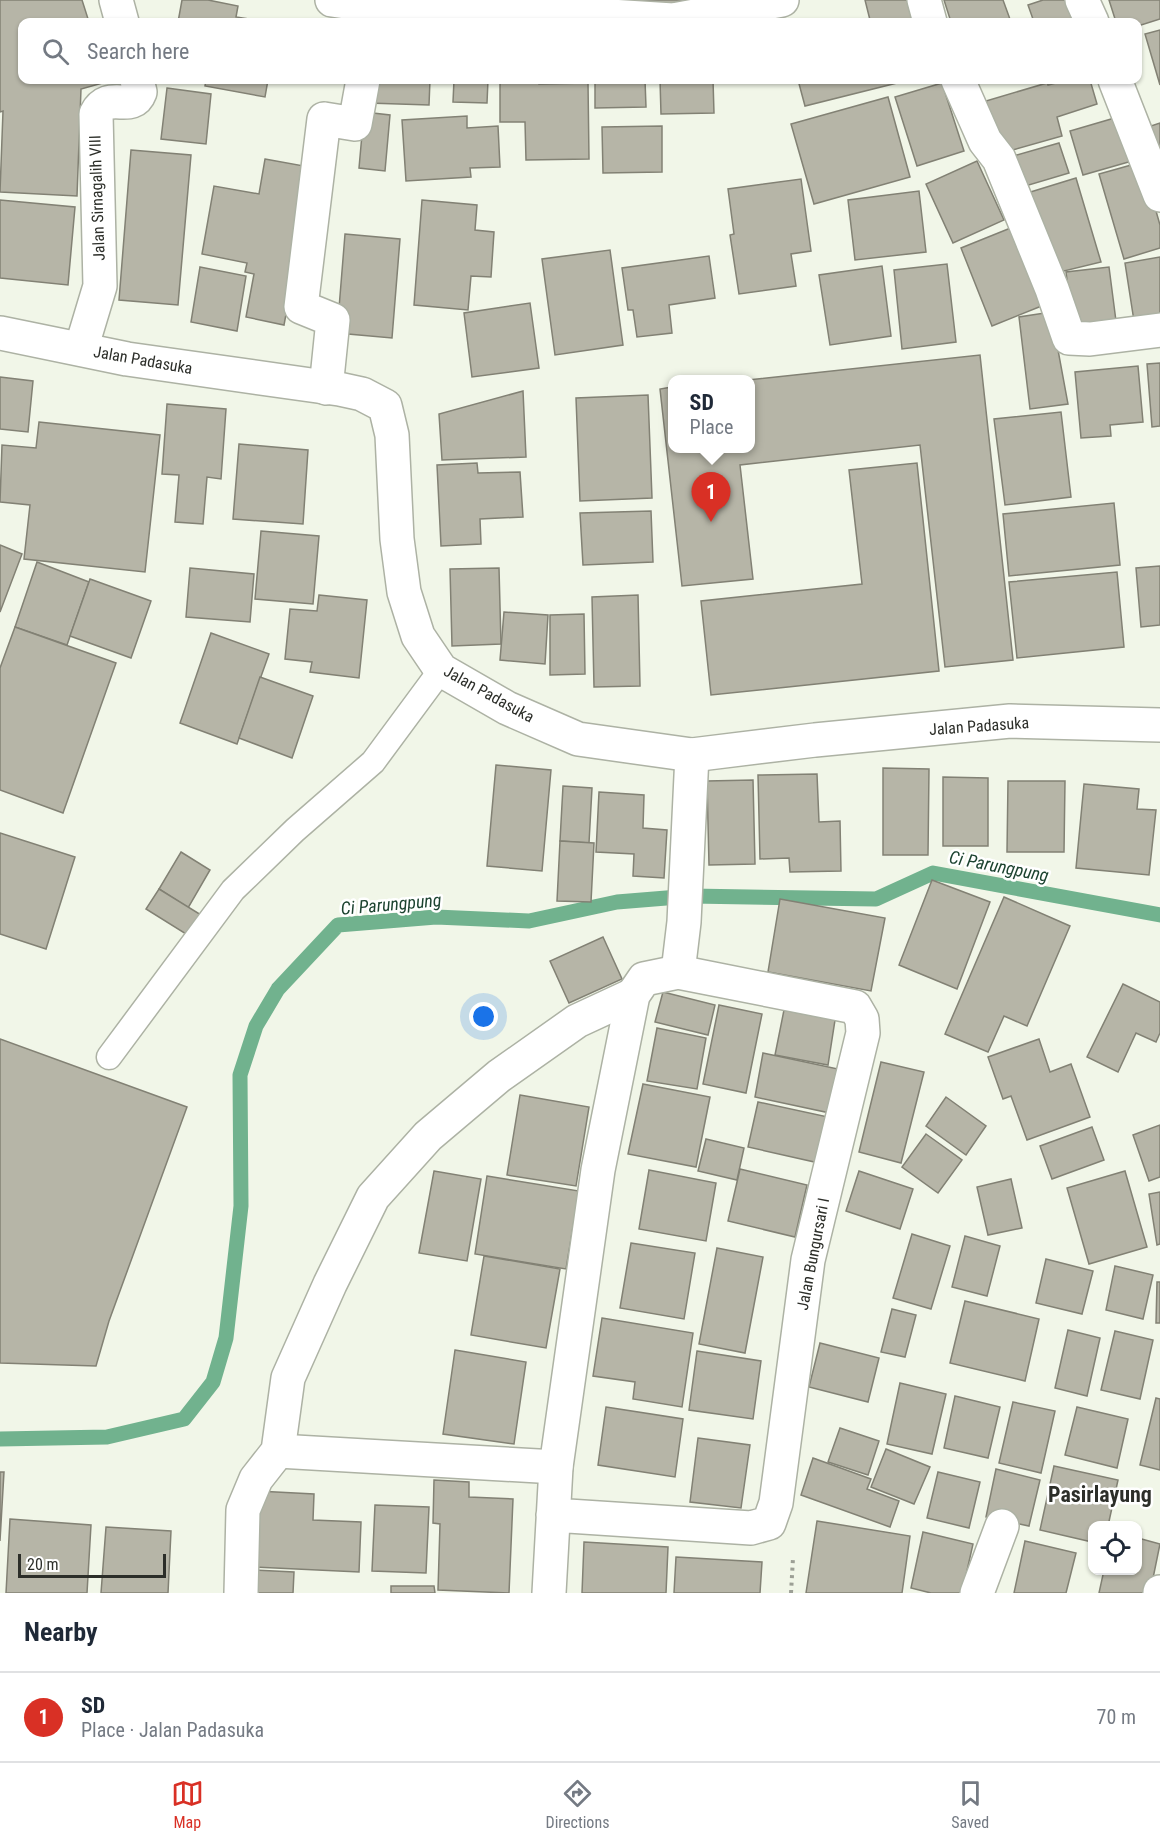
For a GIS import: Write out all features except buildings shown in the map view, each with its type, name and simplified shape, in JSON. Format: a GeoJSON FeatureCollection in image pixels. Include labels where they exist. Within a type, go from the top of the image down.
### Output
{"type":"FeatureCollection","features":[{"type":"Feature","properties":{"kind":"street"},"geometry":{"type":"LineString","coordinates":[[116,0],[121,18]]}},
{"type":"Feature","properties":{"kind":"street"},"geometry":{"type":"LineString","coordinates":[[332,0],[394,16],[562,6],[657,18]]}},
{"type":"Feature","properties":{"kind":"street"},"geometry":{"type":"LineString","coordinates":[[684,18],[782,0]]}},
{"type":"Feature","properties":{"kind":"street"},"geometry":{"type":"LineString","coordinates":[[924,0],[929,18]]}},
{"type":"Feature","properties":{"kind":"street"},"geometry":{"type":"LineString","coordinates":[[1082,0],[1090,18]]}},
{"type":"Feature","properties":{"kind":"street","name":"Jalan Sirnagalih VIII"},"geometry":{"type":"LineString","coordinates":[[81,349],[100,286],[96,114],[101,105],[108,101],[131,102],[135,100],[140,92],[138,84]]}},
{"type":"Feature","properties":{"kind":"street"},"geometry":{"type":"LineString","coordinates":[[326,388],[333,320],[301,307],[324,119],[355,124],[362,84]]}},
{"type":"Feature","properties":{"kind":"street"},"geometry":{"type":"LineString","coordinates":[[960,84],[985,141],[999,159],[1052,289],[1069,338],[1090,339],[1160,330]]}},
{"type":"Feature","properties":{"kind":"street"},"geometry":{"type":"LineString","coordinates":[[1117,84],[1160,195]]}},
{"type":"Feature","properties":{"kind":"street","name":"Jalan Padasuka"},"geometry":{"type":"LineString","coordinates":[[0,333],[127,359],[362,394],[385,406],[392,435],[398,539],[404,592],[418,636],[441,670],[507,708],[578,739],[692,755],[815,740],[1010,721],[1160,725]]}},
{"type":"Feature","properties":{"kind":"street"},"geometry":{"type":"LineString","coordinates":[[678,972],[684,922],[692,755]]}},
{"type":"Feature","properties":{"kind":"street","name":"Jalan Bungursari I"},"geometry":{"type":"LineString","coordinates":[[279,1451],[288,1378],[330,1284],[373,1197],[428,1136],[498,1076],[577,1021],[633,995],[644,979],[678,972],[855,1007],[862,1019],[863,1033],[808,1260],[776,1503],[769,1523],[752,1528],[553,1515]]}},
{"type":"Feature","properties":{"kind":"street"},"geometry":{"type":"LineString","coordinates":[[549,1593],[556,1467],[598,1170],[633,995]]}},
{"type":"Feature","properties":{"kind":"street"},"geometry":{"type":"LineString","coordinates":[[241,1593],[243,1510],[256,1479],[279,1451],[556,1467]]}},
{"type":"Feature","properties":{"kind":"street"},"geometry":{"type":"LineString","coordinates":[[977,1593],[1002,1526]]}},
{"type":"Feature","properties":{"kind":"lane"},"geometry":{"type":"LineString","coordinates":[[109,1057],[233,891],[295,830],[373,762],[441,670]]}},
{"type":"Feature","properties":{"kind":"waterway","name":"Ci Parungpung"},"geometry":{"type":"LineString","coordinates":[[0,1439],[107,1437],[184,1419],[213,1382],[226,1338],[241,1206],[240,1075],[256,1026],[278,989],[338,925],[436,917],[529,921],[617,902],[691,896],[876,899],[933,873],[1160,915]]}},
{"type":"Feature","properties":{"kind":"place","name":"SD"},"geometry":{"type":"Point","coordinates":[711,522]}},
{"type":"Feature","properties":{"kind":"district","name":"Pasirlayung"},"geometry":{"type":"Point","coordinates":[1100,1494]}}]}
